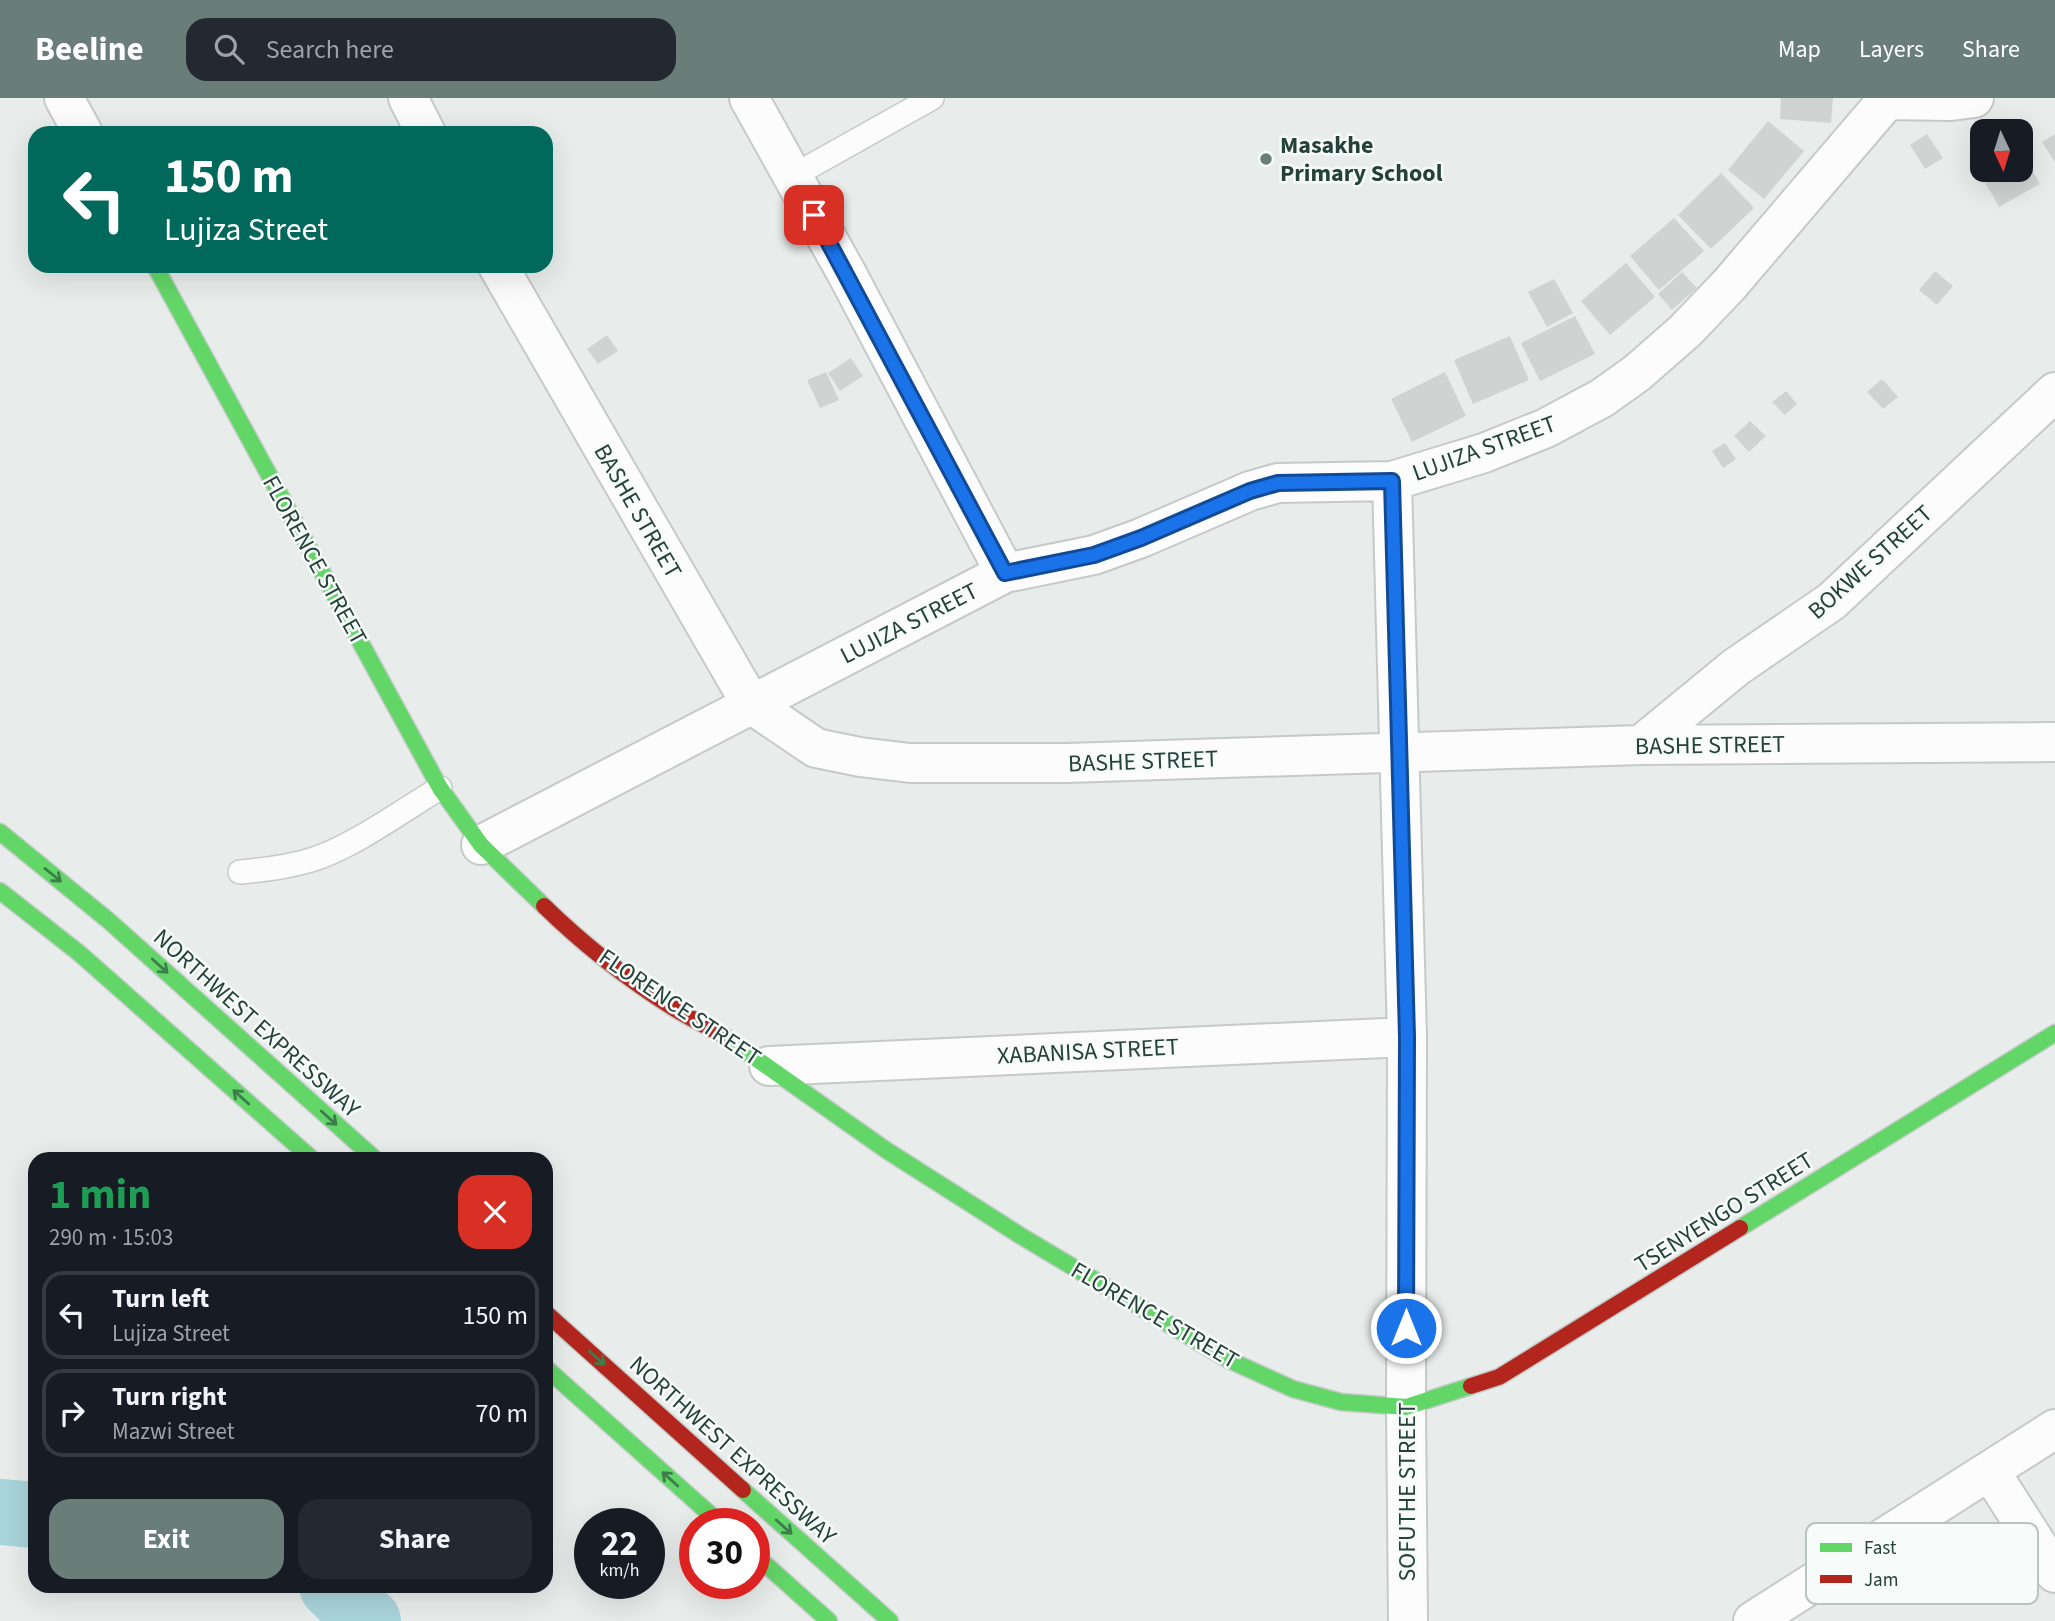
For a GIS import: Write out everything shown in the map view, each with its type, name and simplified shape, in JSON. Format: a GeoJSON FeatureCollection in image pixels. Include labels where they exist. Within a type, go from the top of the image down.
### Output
{"type":"FeatureCollection","features":[{"type":"Feature","properties":{"kind":"street"},"geometry":{"type":"LineString","coordinates":[[64,98],[79,126]]}},
{"type":"Feature","properties":{"kind":"street"},"geometry":{"type":"LineString","coordinates":[[408,98],[422,126]]}},
{"type":"Feature","properties":{"kind":"street"},"geometry":{"type":"LineString","coordinates":[[749,98],[847,274],[1005,573]]}},
{"type":"Feature","properties":{"kind":"street","name":"LUJIZA STREET"},"geometry":{"type":"LineString","coordinates":[[481,845],[1005,573],[1094,555],[1141,538],[1250,491],[1278,483],[1392,481],[1484,453],[1546,428],[1602,398],[1637,373],[1685,331],[1729,285],[1887,99],[1951,101],[1974,98]]}},
{"type":"Feature","properties":{"kind":"street","name":"FLORENCE STREET"},"geometry":{"type":"LineString","coordinates":[[159,273],[440,788],[481,845],[572,934],[673,1008],[722,1035],[769,1066],[886,1150],[998,1222],[1227,1359],[1293,1389],[1341,1402],[1406,1407]]}},
{"type":"Feature","properties":{"kind":"street","name":"BASHE STREET"},"geometry":{"type":"LineString","coordinates":[[502,273],[751,704],[816,748],[910,763],[1067,763],[1641,745],[2055,742]]}},
{"type":"Feature","properties":{"kind":"street","name":"BOKWE STREET"},"geometry":{"type":"LineString","coordinates":[[1641,745],[1736,667],[1832,601],[2055,392]]}},
{"type":"Feature","properties":{"kind":"street","name":"SOFUTHE STREET"},"geometry":{"type":"LineString","coordinates":[[1392,481],[1407,1037],[1408,1621]]}},
{"type":"Feature","properties":{"kind":"street","name":"NORTHWEST EXPRESSWAY"},"geometry":{"type":"LineString","coordinates":[[0,832],[109,921],[367,1152]]}},
{"type":"Feature","properties":{"kind":"street"},"geometry":{"type":"LineString","coordinates":[[0,891],[79,953],[304,1152]]}},
{"type":"Feature","properties":{"kind":"street","name":"TSENYENGO STREET"},"geometry":{"type":"LineString","coordinates":[[1406,1407],[1499,1377],[1539,1355],[2055,1033]]}},
{"type":"Feature","properties":{"kind":"street","name":"XABANISA STREET"},"geometry":{"type":"LineString","coordinates":[[769,1066],[1407,1037]]}},
{"type":"Feature","properties":{"kind":"street","name":"NORTHWEST EXPRESSWAY"},"geometry":{"type":"LineString","coordinates":[[553,1319],[890,1621]]}},
{"type":"Feature","properties":{"kind":"street"},"geometry":{"type":"LineString","coordinates":[[553,1374],[703,1508]]}},
{"type":"Feature","properties":{"kind":"street"},"geometry":{"type":"LineString","coordinates":[[1908,1523],[2055,1429]]}},
{"type":"Feature","properties":{"kind":"street"},"geometry":{"type":"LineString","coordinates":[[1990,1471],[2023,1523]]}},
{"type":"Feature","properties":{"kind":"street"},"geometry":{"type":"LineString","coordinates":[[2038,1546],[2055,1573]]}},
{"type":"Feature","properties":{"kind":"street"},"geometry":{"type":"LineString","coordinates":[[770,1568],[829,1621]]}},
{"type":"Feature","properties":{"kind":"street"},"geometry":{"type":"LineString","coordinates":[[1753,1621],[1806,1587]]}},
{"type":"Feature","properties":{"kind":"lane"},"geometry":{"type":"LineString","coordinates":[[793,176],[932,98]]}},
{"type":"Feature","properties":{"kind":"lane"},"geometry":{"type":"LineString","coordinates":[[240,872],[282,868],[337,850],[440,788]]}},
{"type":"Feature","properties":{"kind":"building"},"geometry":{"type":"Polygon","coordinates":[[[1781,98],[1833,98],[1831,123],[1780,119],[1781,98]]]}},
{"type":"Feature","properties":{"kind":"building"},"geometry":{"type":"Polygon","coordinates":[[[1768,121],[1804,151],[1764,199],[1728,170],[1768,121]]]}},
{"type":"Feature","properties":{"kind":"building"},"geometry":{"type":"Polygon","coordinates":[[[1927,134],[1943,158],[1925,169],[1910,145],[1927,134]]]}},
{"type":"Feature","properties":{"kind":"building"},"geometry":{"type":"Polygon","coordinates":[[[2055,134],[2055,162],[2042,142],[2055,134]]]}},
{"type":"Feature","properties":{"kind":"building"},"geometry":{"type":"Polygon","coordinates":[[[1721,173],[1754,208],[1711,249],[1678,215],[1721,173]]]}},
{"type":"Feature","properties":{"kind":"building"},"geometry":{"type":"Polygon","coordinates":[[[2034,173],[2040,184],[1999,207],[1985,182],[2034,182],[2034,173]]]}},
{"type":"Feature","properties":{"kind":"building"},"geometry":{"type":"Polygon","coordinates":[[[1674,218],[1704,251],[1659,290],[1630,256],[1674,218]]]}},
{"type":"Feature","properties":{"kind":"building"},"geometry":{"type":"Polygon","coordinates":[[[1626,263],[1655,297],[1610,335],[1581,301],[1626,263]]]}},
{"type":"Feature","properties":{"kind":"building"},"geometry":{"type":"Polygon","coordinates":[[[1935,271],[1953,286],[1937,305],[1919,290],[1935,271]]]}},
{"type":"Feature","properties":{"kind":"building"},"geometry":{"type":"Polygon","coordinates":[[[1682,272],[1697,288],[1672,310],[1658,294],[1682,272]]]}},
{"type":"Feature","properties":{"kind":"building"},"geometry":{"type":"Polygon","coordinates":[[[1554,279],[1573,313],[1547,327],[1528,292],[1554,279]]]}},
{"type":"Feature","properties":{"kind":"building"},"geometry":{"type":"Polygon","coordinates":[[[1575,316],[1595,354],[1540,381],[1521,343],[1575,316]]]}},
{"type":"Feature","properties":{"kind":"building"},"geometry":{"type":"Polygon","coordinates":[[[607,335],[618,351],[598,364],[587,349],[607,335]]]}},
{"type":"Feature","properties":{"kind":"building"},"geometry":{"type":"Polygon","coordinates":[[[1510,336],[1529,380],[1473,404],[1454,360],[1510,336]]]}},
{"type":"Feature","properties":{"kind":"building"},"geometry":{"type":"Polygon","coordinates":[[[851,358],[863,376],[840,391],[828,373],[851,358]]]}},
{"type":"Feature","properties":{"kind":"building"},"geometry":{"type":"Polygon","coordinates":[[[826,372],[839,400],[820,408],[807,380],[826,372]]]}},
{"type":"Feature","properties":{"kind":"building"},"geometry":{"type":"Polygon","coordinates":[[[1445,372],[1466,416],[1412,442],[1391,399],[1445,372]]]}},
{"type":"Feature","properties":{"kind":"building"},"geometry":{"type":"Polygon","coordinates":[[[1882,379],[1898,397],[1883,409],[1867,392],[1882,379]]]}},
{"type":"Feature","properties":{"kind":"building"},"geometry":{"type":"Polygon","coordinates":[[[1786,391],[1797,404],[1785,415],[1772,402],[1786,391]]]}},
{"type":"Feature","properties":{"kind":"building"},"geometry":{"type":"Polygon","coordinates":[[[1750,421],[1766,436],[1749,452],[1734,436],[1750,421]]]}},
{"type":"Feature","properties":{"kind":"building"},"geometry":{"type":"Polygon","coordinates":[[[1725,443],[1736,459],[1723,468],[1712,451],[1725,443]]]}},
{"type":"Feature","properties":{"kind":"waterway"},"geometry":{"type":"LineString","coordinates":[[0,1512],[28,1514]]}},
{"type":"Feature","properties":{"kind":"waterway"},"geometry":{"type":"LineString","coordinates":[[339,1593],[368,1621]]}},
{"type":"Feature","properties":{"kind":"traffic: fast"},"geometry":{"type":"LineString","coordinates":[[159,273],[440,788],[481,845],[544,906]]}},
{"type":"Feature","properties":{"kind":"traffic: fast"},"geometry":{"type":"LineString","coordinates":[[0,832],[109,921],[367,1152]]}},
{"type":"Feature","properties":{"kind":"traffic: fast"},"geometry":{"type":"LineString","coordinates":[[0,891],[79,953],[304,1152]]}},
{"type":"Feature","properties":{"kind":"traffic: fast"},"geometry":{"type":"LineString","coordinates":[[1740,1228],[2055,1033]]}},
{"type":"Feature","properties":{"kind":"traffic: fast"},"geometry":{"type":"LineString","coordinates":[[724,1036],[886,1150],[1021,1236],[1227,1359],[1293,1389],[1341,1402],[1406,1407],[1471,1386]]}},
{"type":"Feature","properties":{"kind":"traffic: fast"},"geometry":{"type":"LineString","coordinates":[[553,1374],[703,1508]]}},
{"type":"Feature","properties":{"kind":"traffic: fast"},"geometry":{"type":"LineString","coordinates":[[743,1490],[890,1621]]}},
{"type":"Feature","properties":{"kind":"traffic: fast"},"geometry":{"type":"LineString","coordinates":[[770,1568],[829,1621]]}},
{"type":"Feature","properties":{"kind":"traffic: jam"},"geometry":{"type":"LineString","coordinates":[[544,906],[574,934],[638,984],[678,1011],[724,1036]]}},
{"type":"Feature","properties":{"kind":"traffic: jam"},"geometry":{"type":"LineString","coordinates":[[1471,1386],[1499,1377],[1740,1228]]}},
{"type":"Feature","properties":{"kind":"traffic: jam"},"geometry":{"type":"LineString","coordinates":[[553,1319],[743,1490]]}},
{"type":"Feature","properties":{"kind":"place","name":"Masakhe Primary School"},"geometry":{"type":"Point","coordinates":[1266,159]}},
{"type":"Feature","properties":{"kind":"route"},"geometry":{"type":"LineString","coordinates":[[814,215],[1005,573],[1094,555],[1141,538],[1250,491],[1278,483],[1392,481],[1407,1037],[1406,1328]]}}]}
